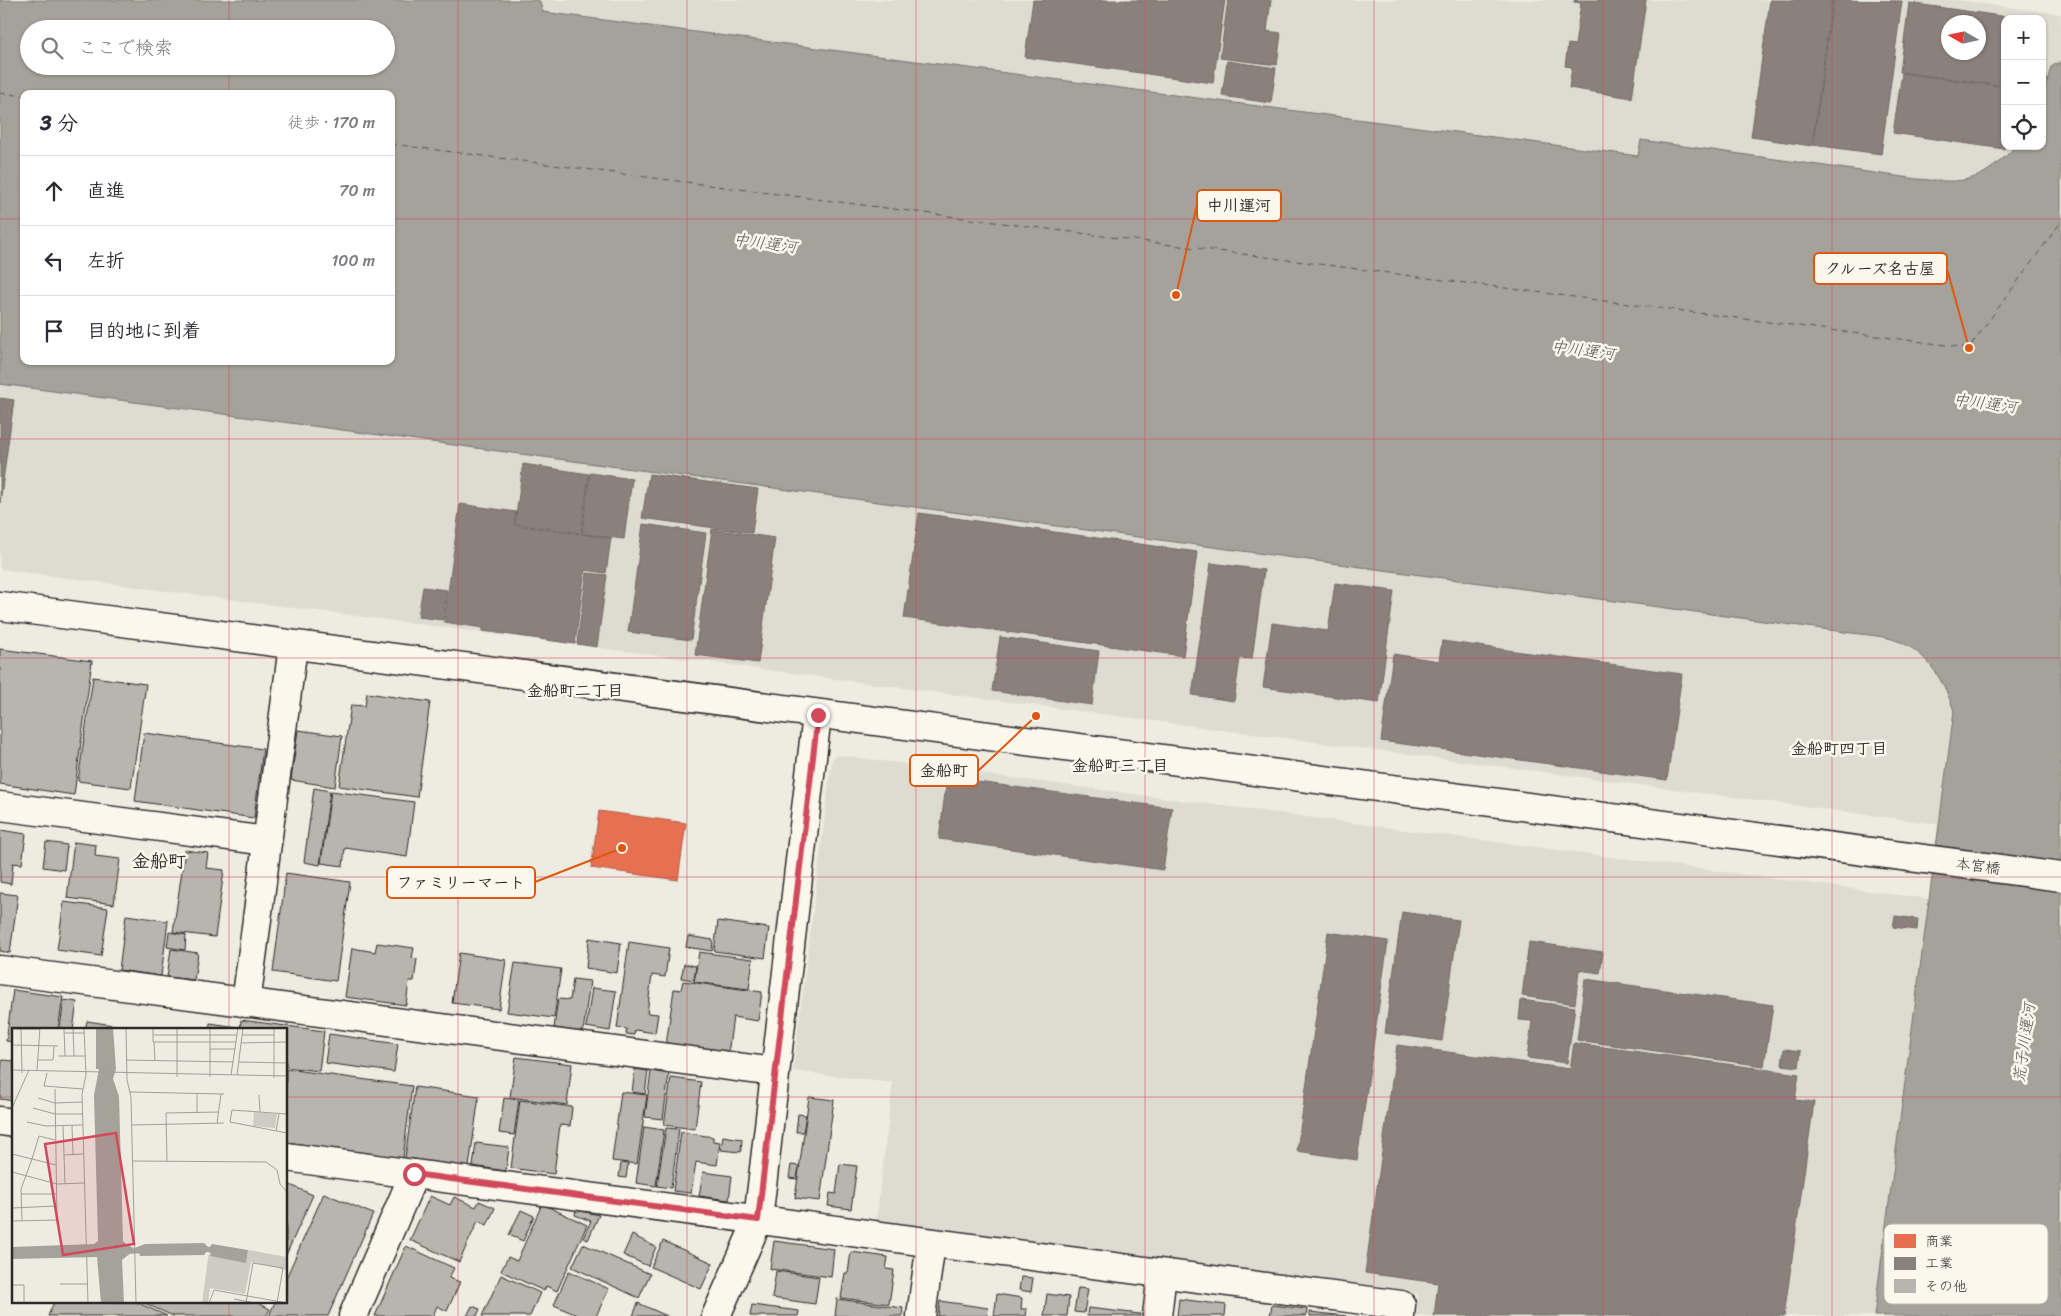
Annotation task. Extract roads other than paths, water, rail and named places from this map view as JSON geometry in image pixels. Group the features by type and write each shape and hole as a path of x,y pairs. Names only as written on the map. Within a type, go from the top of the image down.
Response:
{"street":[{"name":"本宮橋","path":"0,606 2061,877"},
{"path":"246,1003 293,646"},
{"path":"716,1316 758,1220 818,715"},
{"path":"0,806 268,840"},
{"path":"0,970 775,1072"},
{"path":"288,1158 1401,1305 1400,1316"},
{"path":"353,1316 414,1174"},
{"path":"920,1316 931,1243"},
{"path":"1157,1316 1162,1274"}],"water":[{"name":"荒子川運河","path":"0,0 539,0 543,12 1638,156 1641,140 1942,181 1962,180 1982,174 2012,150 2046,150 2046,86 2051,67 2061,61 2061,1316 1874,1316 1884,1240 1884,1304 2048,1304 2048,1224 1886,1224 1954,711 1934,669 1909,646 1887,638 0,384"}],"place":[{"name":"中川運河","path":"1176,295"},
{"name":"クルーズ名古屋","path":"1969,348"},
{"name":"金船町","path":"1036,716"},
{"name":"ファミリーマート","path":"622,848"}],"district":[{"name":"金船町二丁目","path":"575,690"},
{"name":"金船町四丁目","path":"1839,748"},
{"name":"金船町三丁目","path":"1120,765"},
{"name":"金船町","path":"159,861"}]}
